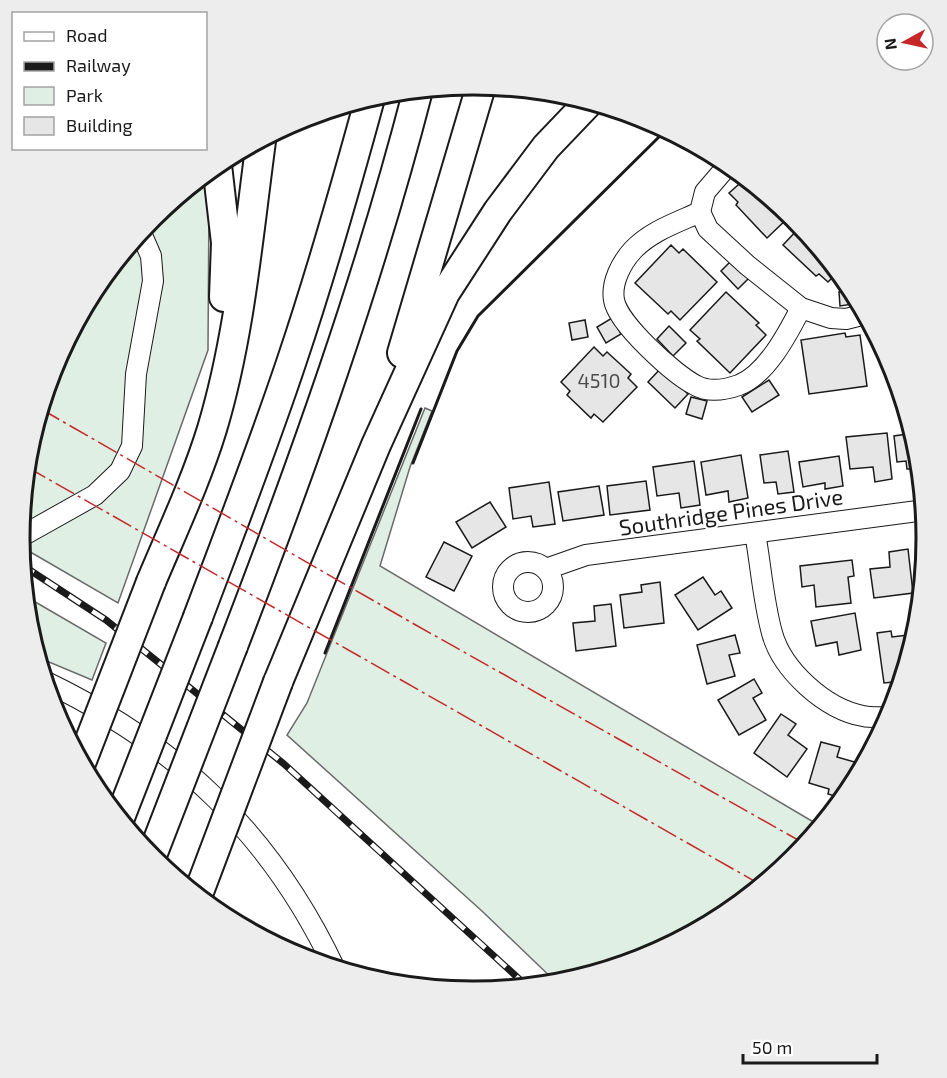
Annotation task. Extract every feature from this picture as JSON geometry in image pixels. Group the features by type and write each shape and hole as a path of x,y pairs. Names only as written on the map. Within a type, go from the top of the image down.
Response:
{"highway":[{"path":"376,444 478,95"},
{"path":"154,847 294,486 357,302 415,99"},
{"path":"123,810 260,451 325,256 367,109"},
{"path":"200,888 278,682 376,444 445,293 498,211 546,147 582,109"},
{"path":"85,753 212,427 242,292 260,151"},
{"path":"212,427 225,292 226,243 218,176"}],"street":[{"path":"722,172 705,192 700,212 708,229 747,266 801,308 831,318 846,319 857,316"},
{"path":"700,212 648,236 631,252 619,270 615,283 614,302 639,340 695,386 720,391 742,384 762,370 801,308"},
{"path":"30,531 95,495 120,471 132,446 136,374 153,281 151,256 145,242"},
{"name":"Southridge Pines Drive","path":"546,569 586,555 916,511"},
{"path":"755,533 772,633 788,664 808,687 833,703 863,716 879,717"},
{"path":"56,686 124,725 177,762 200,782 251,835 271,860 313,925 326,957"}],"green space":[{"path":"207,185 209,194 208,350 118,603 30,552 31,510 39,452 45,424 64,369 89,317 140,247 160,225"},
{"path":"425,408 432,411 410,467 380,566 814,822 787,853 766,872 720,908 695,923 670,937 616,959 549,976 483,912 287,735 307,703"},
{"path":"35,602 106,643 92,680 47,661"}],"building":[{"path":"739,184 784,222 767,238 736,205 738,202 729,193"},
{"path":"794,233 832,278 828,282 819,274 816,276 783,245"},
{"path":"671,245 679,253 683,249 717,282 680,320 671,311 668,314 635,283"},
{"path":"732,260 749,278 738,289 721,271"},
{"path":"726,292 759,323 756,325 766,335 730,373 697,341 700,339 690,330"},
{"path":"839,292 841,292 850,305 840,306"},
{"path":"612,318 621,334 606,343 597,327"},
{"path":"585,320 588,337 572,340 569,323"},
{"path":"669,326 686,343 673,356 657,339"},
{"path":"845,333 846,337 860,335 867,386 809,394 801,340"},
{"path":"594,347 603,356 607,352 631,374 628,378 637,387 603,422 594,414 591,418 567,395 570,391 561,382"},
{"path":"661,368 688,394 675,408 648,382"},
{"path":"769,380 779,395 752,412 742,397"},
{"path":"691,397 707,401 702,419 686,414"},
{"path":"887,433 892,479 875,482 873,467 850,469 846,437"},
{"path":"904,434 911,469 907,469 906,461 897,462 894,436"},
{"path":"788,451 794,492 778,494 776,482 764,483 760,455"},
{"path":"741,455 748,498 729,502 728,491 706,495 701,462"},
{"path":"839,456 843,486 825,489 825,483 803,487 799,462"},
{"path":"694,461 700,505 681,508 679,493 657,496 653,467"},
{"path":"646,481 650,510 610,515 607,486"},
{"path":"549,482 555,524 533,527 531,516 513,519 509,488"},
{"path":"599,486 604,515 563,521 558,492"},
{"path":"490,502 506,527 472,548 456,522"},
{"path":"444,542 472,556 454,591 426,577"},
{"path":"908,549 913,593 874,598 870,569 890,567 889,552"},
{"path":"852,560 854,576 848,577 851,603 816,607 814,585 802,587 800,566"},
{"path":"703,577 715,595 721,591 732,608 698,630 675,595"},
{"path":"660,582 664,623 624,628 620,595 642,592 641,585"},
{"path":"611,604 616,646 576,651 573,623 595,621 594,606"},
{"path":"855,613 861,650 839,655 837,642 816,646 811,621"},
{"path":"891,631 892,637 906,635 893,682 884,683 877,633"},
{"path":"735,635 740,653 729,655 735,676 707,684 697,645"},
{"path":"754,679 762,693 753,698 766,720 739,735 718,700"},
{"path":"781,714 796,724 788,735 807,749 787,777 754,753"},
{"path":"821,742 840,747 837,757 857,763 834,796 828,794 829,789 809,783"}],"railway":[{"path":"31,571 106,620 284,764 520,980"}],"wall":[{"path":"413,463 457,351 478,316 660,136"},
{"path":"325,653 421,409"}],"power":[{"path":"48,413 414,624 799,840"},
{"path":"36,472 755,881"}]}
